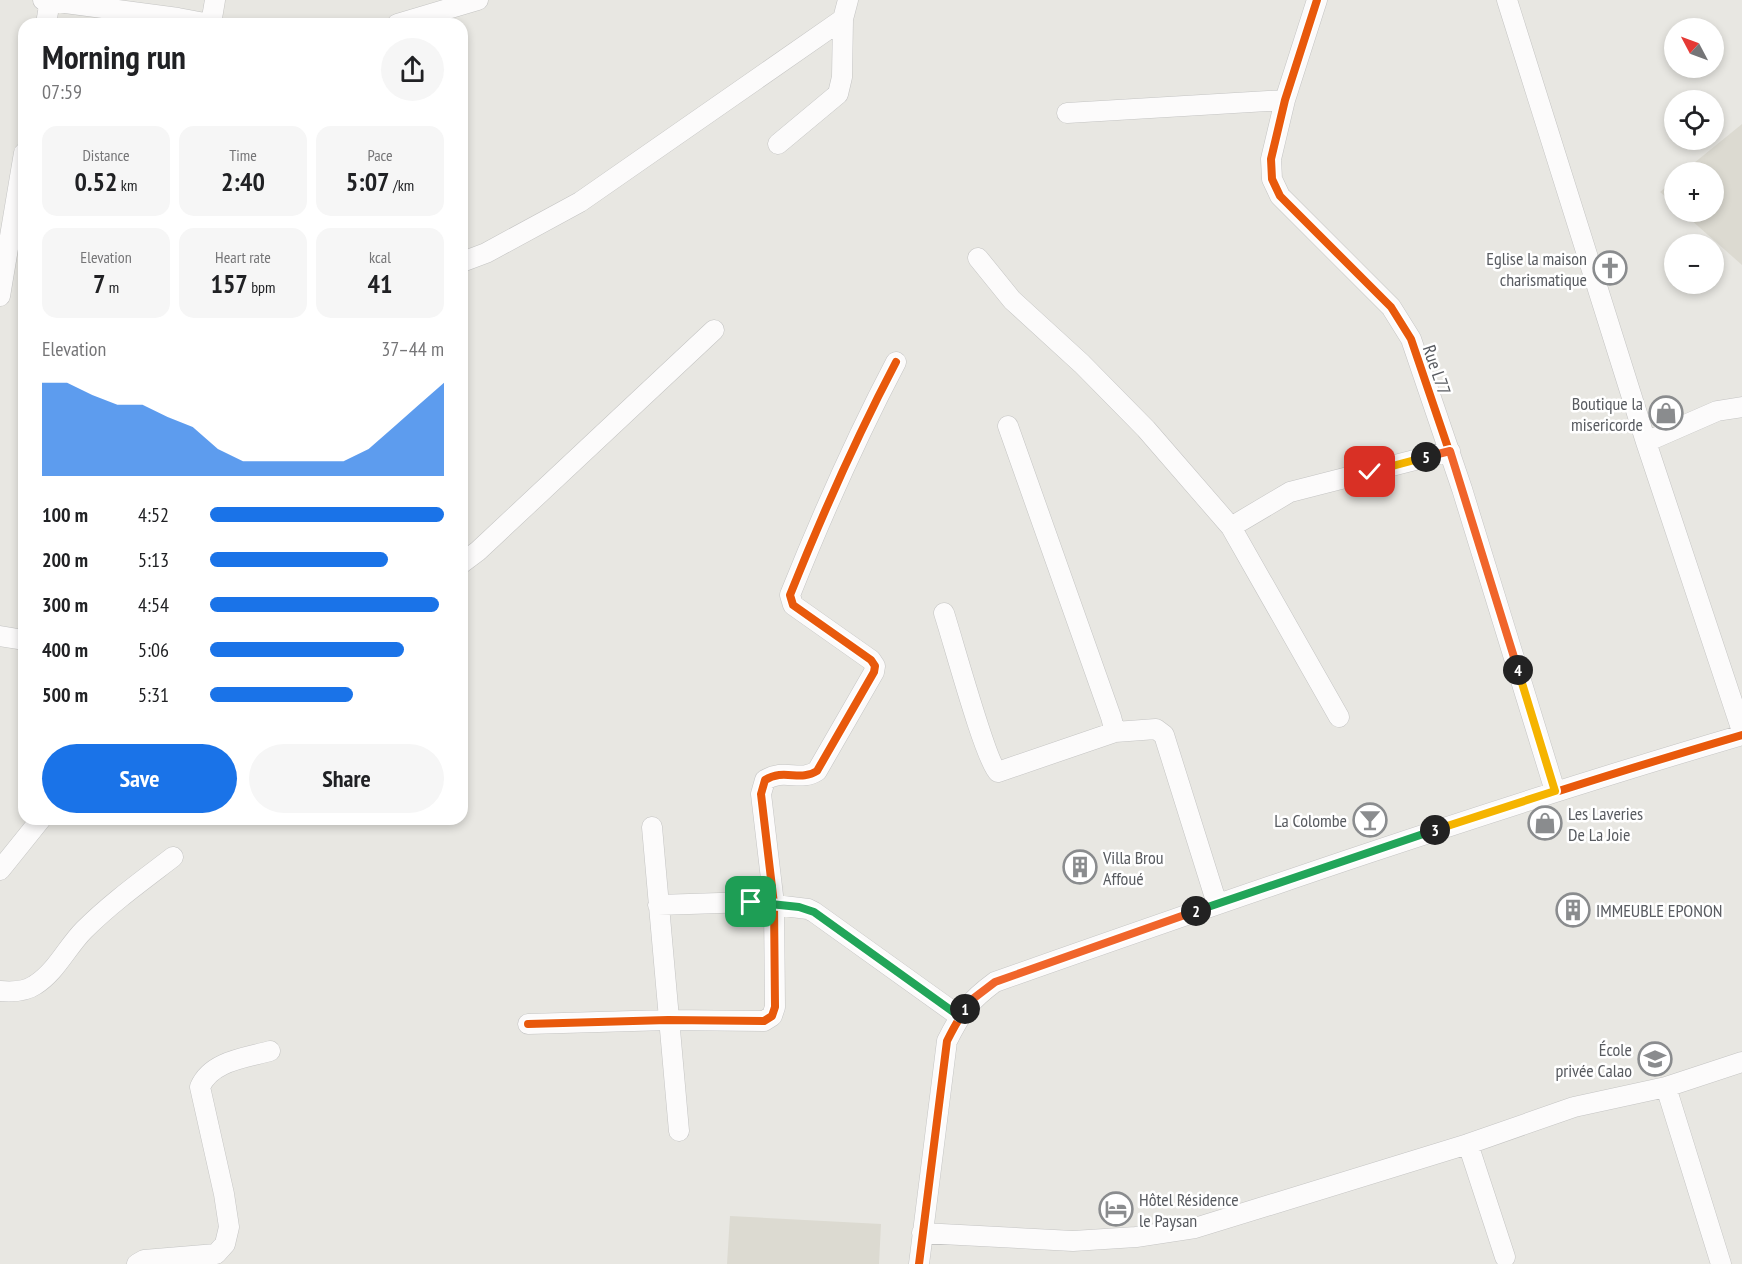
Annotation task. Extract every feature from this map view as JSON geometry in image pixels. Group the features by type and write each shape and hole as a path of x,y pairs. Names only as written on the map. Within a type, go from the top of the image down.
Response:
{"street":[{"path":"46,18 47,0 178,18"},
{"path":"212,18 215,0"},
{"path":"417,18 478,0"},
{"name":"Rue L77","path":"1317,0 1286,100 1271,159 1272,179 1280,196 1391,307 1411,339 1450,451 1555,791"},
{"path":"919,1264 947,1041 959,1016 974,998 995,982 1217,904 1555,791 1742,733 1646,442 1507,0"},
{"path":"778,144 838,94 842,77 845,10"},
{"path":"468,260 486,253 580,202 845,10"},
{"path":"1067,113 1286,100"},
{"path":"0,296 18,189"},
{"path":"978,258 1012,300 1082,364 1146,429 1231,527 1339,717"},
{"path":"468,558 714,330"},
{"path":"528,1024 668,1020 764,1021 772,1016 775,1007 774,904 761,794 765,780 775,774 811,775 817,771 874,672 871,660 793,605 790,595 861,429 896,362"},
{"path":"1646,442 1717,411 1742,407"},
{"path":"1008,426 1112,717 1115,732"},
{"path":"1231,527 1290,492 1450,451"},
{"path":"944,613 993,768 998,772 1115,732 1156,729 1164,735 1217,904"},
{"path":"0,636 18,639"},
{"path":"0,870 36,825"},
{"path":"652,827 679,1131"},
{"path":"0,991 17,992 35,986 50,972 83,931 173,856"},
{"path":"658,905 751,902 799,907 814,912 959,1016"},
{"path":"137,1264 144,1260 216,1254 225,1244 229,1227 224,1194 200,1087 204,1078 227,1062 270,1052"},
{"path":"922,1233 1073,1241 1136,1237 1195,1228 1468,1143 1574,1107 1666,1087 1742,1062"},
{"path":"1666,1087 1721,1264"},
{"path":"1468,1143 1505,1257"}],"shaded area":[{"path":"1742,124 1742,265 1724,249 1724,234 1707,234 1693,222 1724,222 1724,162 1695,162 1710,150 1724,150 1724,139"},
{"path":"730,1216 881,1224 879,1264 727,1264"}],"cycle path":[{"path":"1317,0 1285,100 1271,159 1272,179 1280,196 1391,307 1411,339 1462,489 1555,791"},
{"path":"528,1024 668,1020 764,1021 772,1016 775,1007 774,904 761,794 765,780 779,775 804,775 817,771 874,672 875,666 871,660 793,605 790,595 840,477 896,362"},
{"path":"919,1264 947,1041 966,1008 995,982 1273,885 1460,823 1742,735"}],"place":[{"name":"Eglise la maison charismatique","path":"1610,268"},
{"name":"Boutique la misericorde","path":"1666,413"},
{"name":"La Colombe","path":"1370,820"},
{"name":"Les Laveries De La Joie","path":"1545,823"},
{"name":"Villa Brou Affoué","path":"1080,867"},
{"name":"IMMEUBLE EPONON","path":"1573,910"},
{"name":"École privée Calao","path":"1655,1059"},
{"name":"Hôtel Résidence le Paysan","path":"1116,1209"}],"route":[{"path":"751,902 799,907 814,912 959,1016 974,998 995,982 1282,881 1555,791 1450,451 1370,472"}]}
